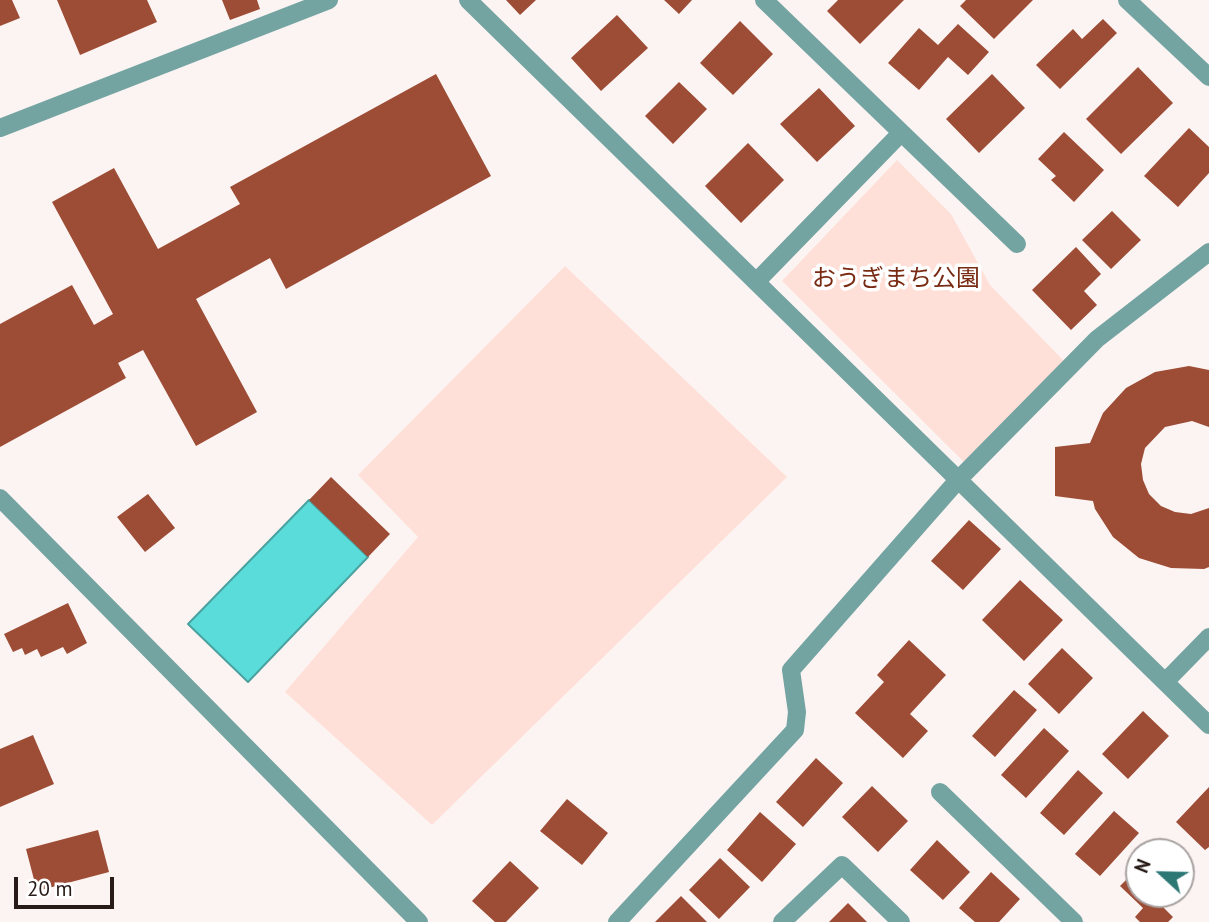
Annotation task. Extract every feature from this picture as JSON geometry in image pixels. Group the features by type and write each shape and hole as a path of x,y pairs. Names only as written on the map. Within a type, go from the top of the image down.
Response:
{"street":[{"path":"0,128 329,0"},
{"path":"468,0 1209,724"},
{"path":"764,0 1017,244"},
{"path":"1128,0 1209,77"},
{"path":"756,282 901,133"},
{"path":"617,922 795,730 797,712 791,670 958,480 1097,339 1209,252"},
{"path":"0,498 419,922"},
{"path":"1165,682 1209,637"},
{"path":"940,792 1074,922"},
{"path":"782,922 842,865 901,922"}],"green space":[{"name":"おうぎまち公園","path":"897,160 951,214 990,285 1064,361 965,463 782,281"},
{"path":"565,266 787,477 432,825 285,692 418,537 358,475"}],"water":[{"path":"309,500 368,557 248,682 188,624"}],"building":[{"path":"0,0 12,0 20,18 0,26"},
{"path":"57,0 147,0 157,22 80,55"},
{"path":"222,0 257,0 260,9 230,20"},
{"path":"506,0 536,0 520,15"},
{"path":"664,0 692,0 679,14"},
{"path":"838,0 904,0 860,44 827,11"},
{"path":"966,0 1033,0 994,39 960,6"},
{"path":"617,15 648,48 601,91 571,58"},
{"path":"1103,19 1117,33 1060,89 1036,65 1073,29 1082,39"},
{"path":"740,21 773,54 733,95 700,63"},
{"path":"958,24 989,52 968,75 948,57 919,90 888,63 919,28 938,45"},
{"path":"1138,67 1173,103 1121,154 1086,119"},
{"path":"436,74 491,176 286,289 270,258 196,299 257,412 196,446 143,350 118,363 126,378 0,447 0,324 72,285 94,325 113,314 52,202 114,168 158,249 240,204 230,187"},
{"path":"992,74 1025,108 979,153 946,119"},
{"path":"679,82 707,109 673,144 645,116"},
{"path":"819,88 855,126 817,162 780,124"},
{"path":"1189,128 1209,147 1209,173 1178,207 1144,176"},
{"path":"1064,132 1104,170 1074,202 1051,180 1056,176 1038,159"},
{"path":"748,143 784,180 741,223 705,186"},
{"path":"1112,211 1141,240 1111,269 1082,240"},
{"path":"1076,247 1101,274 1084,291 1097,305 1071,330 1032,290"},
{"path":"1189,366 1209,370 1209,427 1192,421 1165,427 1145,448 1141,464 1143,480 1149,494 1161,506 1175,512 1191,514 1209,508 1209,567 1204,569 1171,568 1139,558 1113,537 1095,509 1093,501 1055,496 1055,447 1090,443 1103,413 1126,388 1155,372"},
{"path":"331,477 390,534 368,557 309,500"},
{"path":"148,494 175,528 145,552 117,517"},
{"path":"969,520 1001,549 963,590 931,561"},
{"path":"1020,580 1063,620 1024,661 982,620"},
{"path":"68,603 87,643 67,654 63,647 41,657 37,649 25,655 22,648 13,652 4,634"},
{"path":"909,640 946,675 910,714 928,731 903,758 855,713 884,682 877,675"},
{"path":"1062,648 1093,678 1059,714 1028,684"},
{"path":"1014,690 1037,710 995,757 972,736"},
{"path":"1143,711 1169,736 1128,779 1102,754"},
{"path":"1044,728 1069,751 1026,798 1001,775"},
{"path":"33,735 54,784 0,807 0,749"},
{"path":"816,758 843,783 803,827 776,802"},
{"path":"1078,770 1103,793 1064,835 1040,813"},
{"path":"872,786 908,821 878,852 842,817"},
{"path":"1209,787 1209,847 1205,850 1176,822"},
{"path":"567,799 608,833 582,865 540,831"},
{"path":"1114,811 1139,833 1134,838 1125,838 1125,848 1100,876 1075,854"},
{"path":"760,812 796,844 762,882 727,850"},
{"path":"98,830 109,872 37,891 26,849"},
{"path":"937,840 970,872 943,900 910,870"},
{"path":"720,858 750,887 719,919 689,890"},
{"path":"510,861 539,888 506,922 495,922 472,901"},
{"path":"991,872 1020,899 999,922 975,922 959,908"},
{"path":"681,896 707,922 655,922"},
{"path":"848,903 867,922 829,922"},
{"path":"1143,908 1164,908 1173,917 1168,922 1140,922 1135,917"}]}
